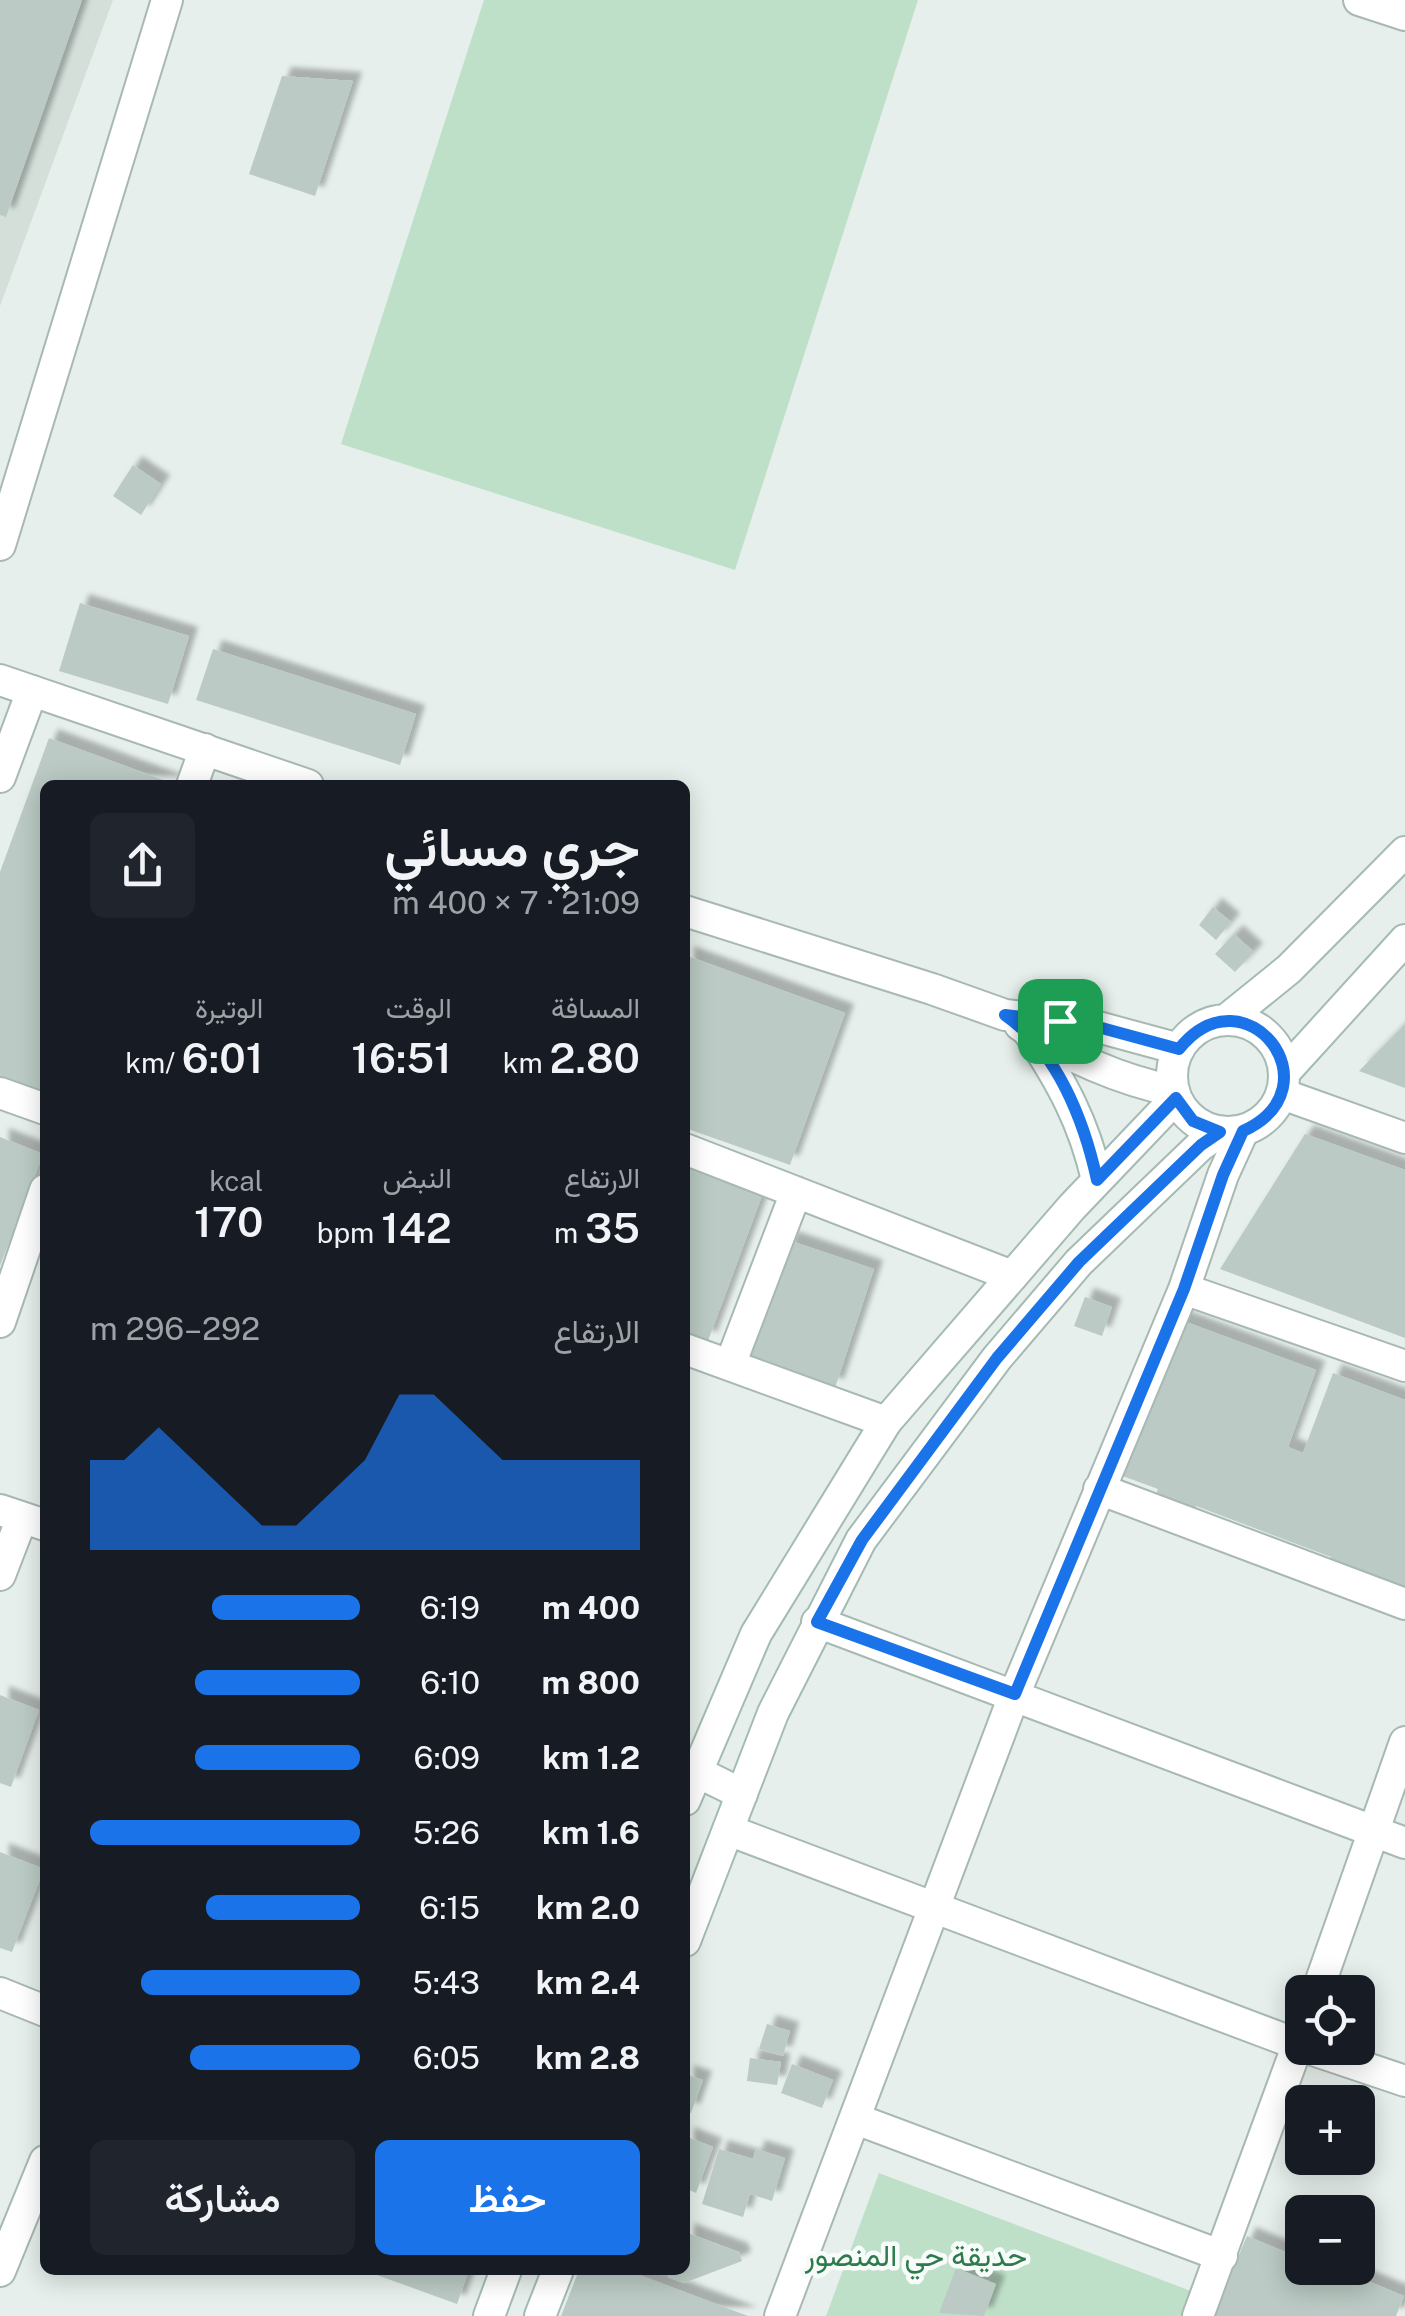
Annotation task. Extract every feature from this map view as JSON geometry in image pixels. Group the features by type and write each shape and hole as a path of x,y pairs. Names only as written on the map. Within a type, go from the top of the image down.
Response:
{"street":[{"path":"0,545 167,0"},
{"path":"1359,0 1405,14"},
{"path":"0,680 293,780"},
{"path":"0,777 32,690"},
{"path":"194,780 205,750"},
{"path":"1226,1020 1289,969 1405,852"},
{"path":"690,913 932,988 1016,1023 1091,1064 1175,1095"},
{"path":"690,1928 774,1713 862,1540 997,1358 1079,1262 1201,1145 1260,1123 1273,1110 1295,1057 1405,940"},
{"path":"1231,1131 1193,1121 1175,1095 1172,1070 1179,1049 1191,1034 1207,1024 1226,1020 1248,1024 1266,1034 1279,1052 1284,1083"},
{"path":"1016,1023 1087,1024 1179,1049"},
{"path":"1016,1023 1075,1110 1088,1138 1097,1180"},
{"path":"1284,1083 1405,1138"},
{"path":"0,1093 40,1108"},
{"path":"742,1794 691,1768 756,1634 886,1422 1175,1095"},
{"path":"780,2316 1015,1694 1184,1289 1223,1175 1231,1131"},
{"path":"690,1151 1012,1276"},
{"path":"730,1365 796,1192"},
{"path":"0,1322 40,1205"},
{"path":"1184,1289 1405,1366"},
{"path":"690,1351 886,1422"},
{"path":"1099,1489 1405,1604"},
{"path":"0,1575 22,1518"},
{"path":"817,1622 1405,1844"},
{"path":"1323,1975 1405,1742"},
{"path":"728,1830 1285,2037"},
{"path":"0,1993 40,2009"},
{"path":"1198,2316 1294,2065"},
{"path":"1362,2065 1405,2081"},
{"path":"856,2119 1222,2256"},
{"path":"0,2270 40,2173"},
{"path":"488,2316 504,2275"},
{"path":"540,2316 556,2275"}],"shaded area":[{"path":"0,0 113,0 0,306"}],"green space":[{"path":"484,0 918,0 735,570 341,444"},
{"name":"حديقة حي المنصور","path":"879,2173 1191,2291 1182,2316 826,2316"}],"building":[{"path":"0,0 82,0 6,217 0,215"},
{"path":"282,76 353,81 315,196 249,174"},
{"path":"133,465 161,484 141,515 113,496"},
{"path":"80,603 189,636 168,704 59,671"},
{"path":"213,649 416,714 400,765 196,700"},
{"path":"49,738 163,780 40,780 40,1091 0,1077 0,872"},
{"path":"1213,907 1231,922 1216,940 1199,925"},
{"path":"1234,934 1254,952 1235,972 1215,954"},
{"path":"690,957 845,1013 790,1165 690,1130"},
{"path":"1405,1024 1405,1088 1359,1071"},
{"path":"1305,1134 1405,1170 1405,1338 1220,1269"},
{"path":"0,1137 40,1153 40,1162 0,1266"},
{"path":"690,1166 763,1193 708,1341 690,1334"},
{"path":"788,1240 874,1269 835,1388 748,1359"},
{"path":"1085,1297 1112,1307 1102,1336 1074,1326"},
{"path":"1175,1318 1316,1370 1288,1447 1303,1453 1333,1373 1405,1400 1405,1591 1329,1562 1331,1557 1196,1506 1193,1515 1154,1500 1158,1489 1117,1474"},
{"path":"0,1695 39,1710 11,1787 0,1783"},
{"path":"0,1852 40,1867 40,1879 12,1952 0,1948"},
{"path":"767,2024 790,2031 783,2056 759,2049"},
{"path":"750,2058 781,2062 777,2085 747,2081"},
{"path":"792,2064 833,2080 822,2108 781,2093"},
{"path":"690,2076 703,2080 690,2113"},
{"path":"690,2138 713,2147 696,2193 690,2190"},
{"path":"719,2149 753,2159 756,2149 785,2158 772,2201 750,2194 743,2217 702,2204"},
{"path":"690,2234 739,2252 742,2261 684,2283 668,2277 690,2275"},
{"path":"1247,2236 1285,2252 1285,2285 1375,2284 1404,2296 1396,2316 1213,2316"},
{"path":"956,2268 996,2284 984,2316 939,2313"},
{"path":"377,2275 467,2275 457,2304"},
{"path":"577,2275 639,2275 748,2316 561,2316"}],"route":[{"path":"1005,1015 1060,1021 1122,1032 1179,1049 1191,1034 1207,1024 1226,1020 1248,1024 1266,1034 1279,1052 1285,1072 1282,1094 1273,1110 1260,1123 1243,1131 1223,1175 1184,1289 1015,1694 817,1622 862,1540 997,1358 1079,1262 1201,1145 1220,1132 1193,1121 1176,1098 1097,1180 1088,1138 1064,1088 1028,1031 1005,1015"}]}
